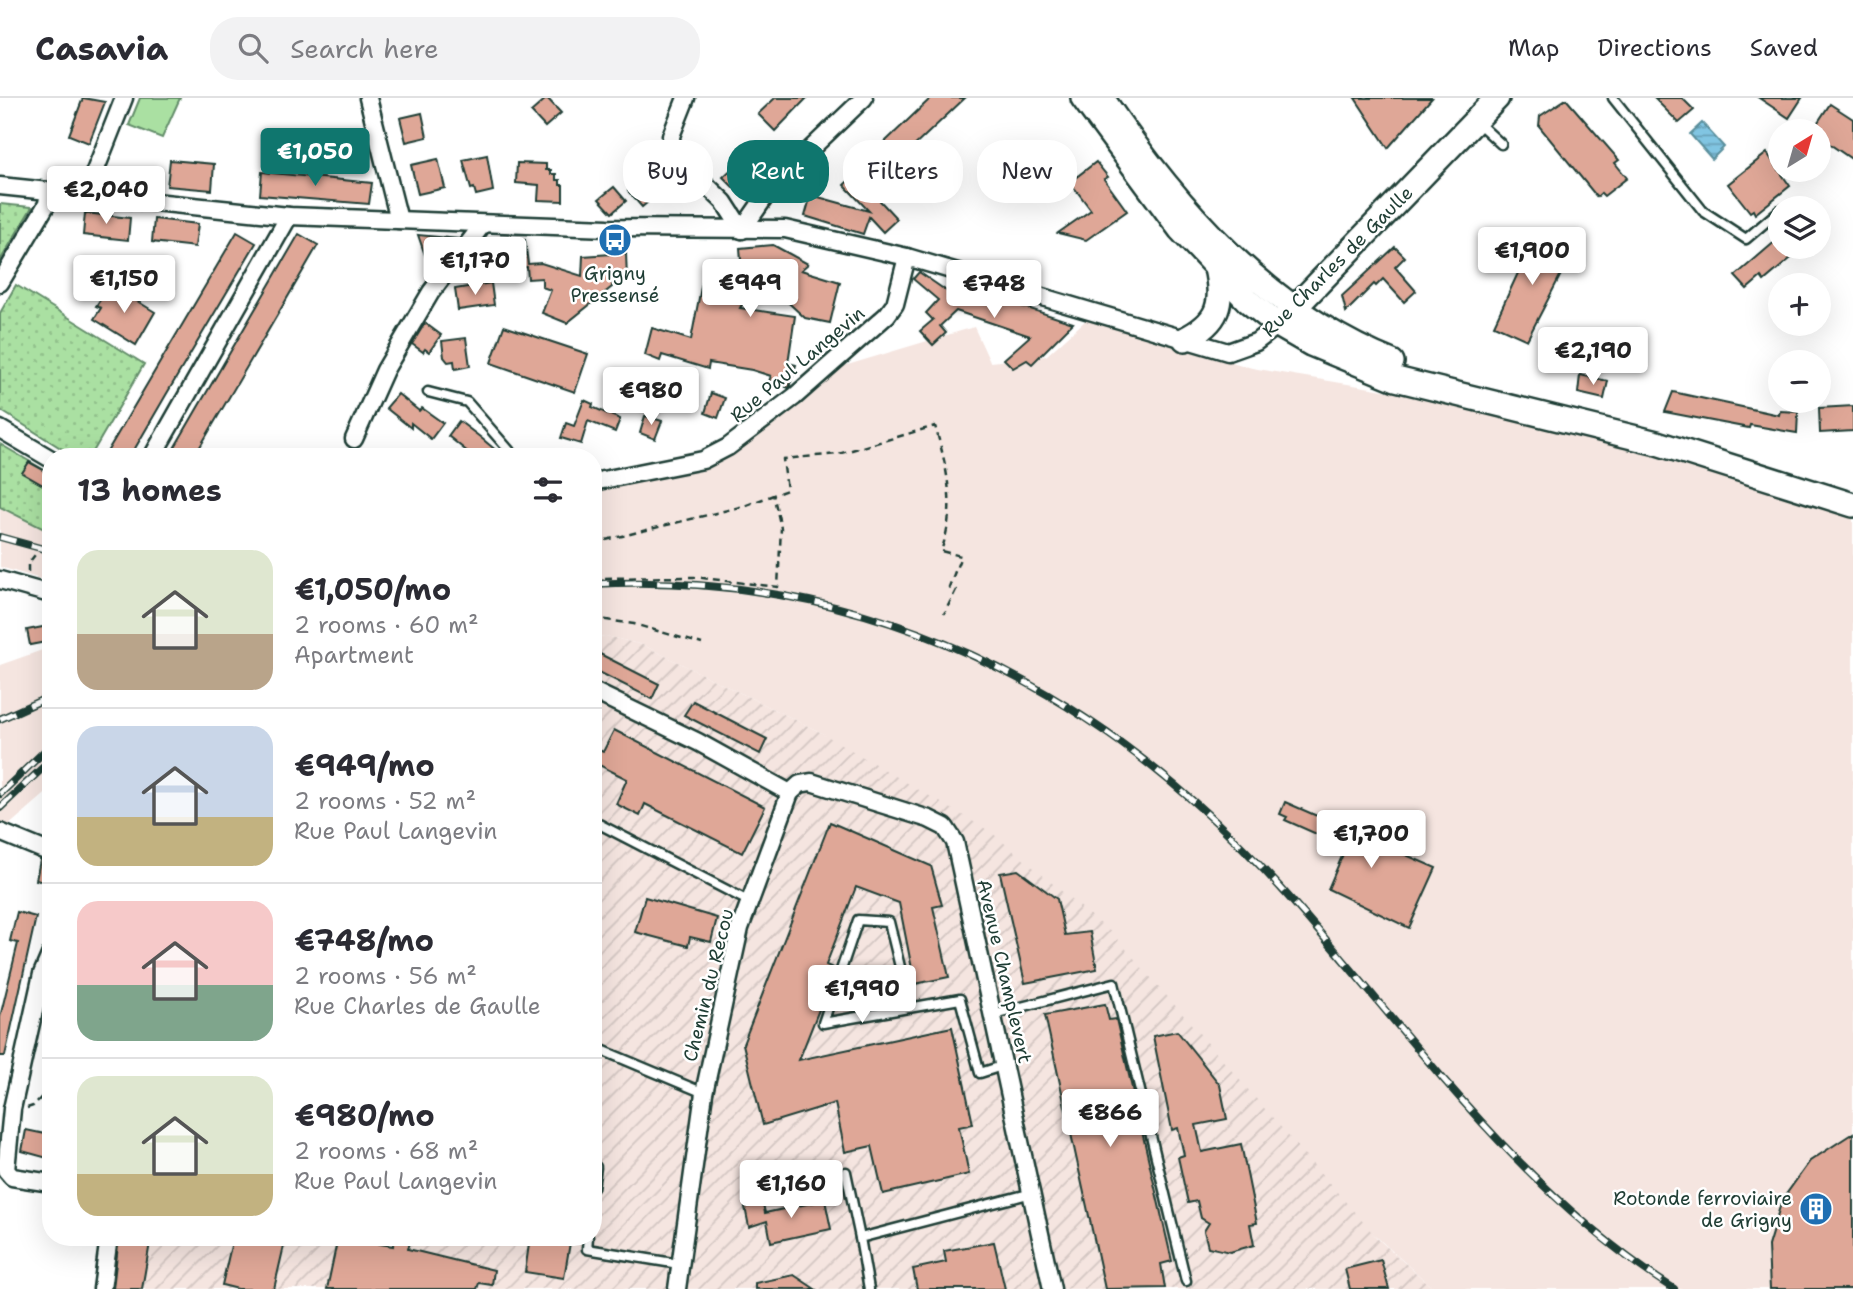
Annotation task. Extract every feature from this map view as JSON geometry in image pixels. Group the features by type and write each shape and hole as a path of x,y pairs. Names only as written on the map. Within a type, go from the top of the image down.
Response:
{"main road":[{"path":"1083,98 1148,190 1216,268 1248,301 1278,326 1311,344 1396,379 1657,443 1853,505"},
{"path":"1102,98 1188,214 1237,261 1295,308 1366,352 1480,396 1691,440 1853,490"},
{"name":"Rue Charles de Gaulle","path":"1278,326 1497,98"},
{"path":"1185,339 1203,330 1217,308 1222,294 1216,268"}],"street":[{"path":"86,194 124,98"},
{"path":"368,98 399,220"},
{"path":"685,98 671,136 672,152 724,201 742,230 774,184 864,98"},
{"name":"Rue Charles de Gaulle","path":"0,186 289,216 483,224 785,229 907,257 1228,352 1256,342 1278,326"},
{"path":"0,283 47,204 49,191"},
{"path":"157,448 289,216"},
{"path":"354,439 385,370 425,303 483,224"},
{"name":"Rue Paul Langevin","path":"602,480 703,460 737,441 793,397 887,315 895,304 907,257"},
{"path":"0,429 42,454"},
{"path":"1,581 42,592"},
{"path":"602,696 790,793"},
{"name":"Avenue Champlevert","path":"790,793 800,784 811,782 945,827 955,842 1052,1289"},
{"name":"Chemin du Recou","path":"677,1289 704,1093 740,928 790,793"},
{"path":"4,833 42,849"},
{"path":"42,974 3,1148 6,1170 12,1177 42,1182"},
{"path":"102,1289 108,1246"}],"lane":[{"path":"1612,98 1703,211 1746,239 1768,220"},
{"path":"1474,119 1501,144"},
{"path":"428,393 467,402 507,448"},
{"path":"602,826 750,902"},
{"path":"901,971 889,922 858,920 823,1023 960,999 980,1073 1005,1065"},
{"path":"994,1014 1114,984 1186,1281"},
{"path":"602,1050 704,1093"},
{"path":"846,1172 869,1289"},
{"path":"860,1238 1032,1193"},
{"path":"587,1246 587,1249 679,1264"}],"path":[{"path":"606,540 744,506 787,490 783,459 838,454 934,426 949,479 949,518 942,551 961,556 949,587 956,590 944,614"},
{"path":"602,578 694,577 778,587 781,528 773,494"},
{"path":"1,581 29,572 28,564 42,546"},
{"path":"602,619 634,624 702,644"},
{"path":"12,1110 33,1106 42,1096"}],"shaded area":[{"path":"1086,320 1252,368 1389,391 1589,431 1853,508 1853,1289 1434,1289 822,733 643,645 602,636 602,479 711,457 814,375 974,327 990,362 1046,356"},
{"path":"0,508 24,516 42,529 42,579 0,567"},
{"path":"602,636 643,645 822,733 991,832 1113,934 1377,1238 1434,1289 104,1289 112,1246 602,1246"},
{"path":"42,650 42,797 0,833 0,665"}],"green space":[{"path":"140,98 180,98 162,138 129,125"},
{"path":"0,204 32,207 0,261"},
{"path":"16,285 144,364 95,448 61,448 0,410 0,313"},
{"path":"0,444 42,469 42,528 0,507"}],"water":[{"path":"1702,123 1724,147 1712,159 1690,134"}],"building":[{"path":"83,98 105,102 89,143 69,135"},
{"path":"547,98 561,113 545,127 531,112"},
{"path":"775,98 807,98 775,131 758,114"},
{"path":"931,98 965,98 921,140 887,140"},
{"path":"1355,98 1432,98 1388,148"},
{"path":"1654,98 1682,98 1694,110 1679,123"},
{"path":"1759,98 1802,98 1789,118"},
{"path":"1566,99 1619,160 1615,163 1627,178 1604,196 1601,193 1597,197 1539,126 1540,116"},
{"path":"1830,104 1853,119 1853,160 1831,145 1831,119 1820,119"},
{"path":"422,113 427,137 406,142 400,118"},
{"path":"1767,153 1768,182 1787,182 1790,186 1778,196 1768,196 1768,204 1755,214 1753,210 1750,212 1728,184"},
{"path":"487,155 493,191 476,195 474,188 471,189 463,160"},
{"path":"438,159 445,188 418,194 411,165"},
{"path":"170,160 214,164 212,190 167,186"},
{"path":"1096,162 1108,177 1104,179 1127,211 1086,240 1058,233 1091,210 1077,191 1077,177"},
{"path":"517,163 546,164 546,170 556,174 556,180 560,180 560,185 563,185 563,201 538,200 539,185 516,183"},
{"path":"262,172 372,183 369,204 260,195"},
{"path":"614,187 623,198 624,203 612,213 599,199"},
{"path":"829,200 869,211 861,203 882,203 897,219 883,232 869,217 863,234 805,216 809,203 829,203"},
{"path":"85,213 130,218 128,240 83,235"},
{"path":"154,219 198,224 195,247 152,242"},
{"path":"237,232 256,243 135,448 109,448"},
{"path":"299,234 318,245 199,448 174,448"},
{"path":"1531,234 1572,253 1527,340 1494,325 1530,247 1526,245"},
{"path":"418,235 459,239 431,275 426,258"},
{"path":"525,240 528,264 541,263 582,276 583,256 626,253 627,279 613,279 612,287 567,323 542,313 551,290 542,287 542,278 528,279 527,267 513,268 514,242"},
{"path":"773,245 808,264 801,270 840,282 830,323 805,318 780,295 789,283 763,268 740,308 795,316 788,363 796,365 789,388 769,381 771,376 752,370 709,363 708,369 662,355 660,361 645,355 652,328 691,340 702,282 743,285 740,248"},
{"path":"1395,247 1405,257 1395,267 1416,291 1404,302 1383,279 1376,286 1374,284 1346,312 1342,296"},
{"path":"1768,248 1768,259 1790,259 1773,273 1768,273 1764,281 1761,277 1747,289 1735,276"},
{"path":"919,272 948,292 954,286 968,299 978,292 1073,323 1032,364 1027,360 1013,368 1004,359 1030,336 956,311 940,326 946,333 933,345 920,331 933,320 926,313 938,300 913,279"},
{"path":"491,283 494,305 458,310 455,289"},
{"path":"114,287 155,312 136,345 94,319 101,308 96,306 104,294 108,297"},
{"path":"425,323 441,335 429,352 425,349 423,352 412,344"},
{"path":"504,326 588,354 575,392 491,363"},
{"path":"466,338 470,366 455,369 454,361 448,362 444,357 442,341"},
{"path":"1580,375 1608,381 1604,399 1578,393"},
{"path":"1673,392 1779,415 1798,413 1797,433 1750,425 1749,428 1665,412"},
{"path":"711,393 725,398 718,418 705,413"},
{"path":"398,394 419,411 422,408 443,423 431,439 411,423 411,428 386,408"},
{"path":"584,400 593,404 592,407 620,419 615,432 588,421 581,444 561,438 566,423 574,426"},
{"path":"1853,406 1853,431 1820,433 1819,413 1831,413 1831,407"},
{"path":"645,416 662,421 655,439 640,433"},
{"path":"459,421 493,448 463,448 448,436"},
{"path":"29,462 42,469 42,484 22,473"},
{"path":"42,627 42,643 30,645 27,630"},
{"path":"602,655 659,684 652,699 602,674"},
{"path":"693,701 767,739 760,754 684,715"},
{"path":"614,730 765,807 742,853 645,804 640,816 616,804 627,779 602,766 603,752"},
{"path":"1285,802 1436,868 1409,928 1328,889 1346,847 1285,820 1287,817 1280,814"},
{"path":"830,822 931,866 942,905 933,907 949,977 915,984 899,903 856,887 826,965 835,969 799,1060 952,1027 973,1124 959,1127 969,1174 883,1194 872,1146 845,1152 835,1103 763,1125 743,1044"},
{"path":"40,860 42,881 36,880"},
{"path":"1018,870 1057,899 1065,935 1090,932 1097,969 1025,983 1000,873"},
{"path":"645,897 717,918 711,942 690,937 688,946 635,932"},
{"path":"17,912 36,917 5,1056 0,1056 0,1017 18,943 10,941"},
{"path":"853,969 870,976 858,1006 839,998 847,973 851,975"},
{"path":"1105,1004 1109,1020 1116,1019 1172,1261 1161,1264 1165,1288 1105,1289 1045,1015"},
{"path":"1177,1031 1220,1085 1227,1119 1196,1125 1202,1152 1241,1144 1257,1223 1250,1224 1254,1245 1230,1252 1208,1247 1204,1231 1209,1223 1201,1218 1197,1201 1188,1203 1178,1157 1184,1155 1178,1128 1172,1130 1153,1036"},
{"path":"26,1130 42,1133 42,1157 22,1151"},
{"name":"Rotonde ferroviaire de Grigny","path":"1853,1133 1853,1289 1770,1289 1768,1246 1782,1200 1810,1161"},
{"path":"825,1200 831,1229 771,1242 767,1221 749,1227 745,1207 763,1204 765,1213"},
{"path":"994,1242 1005,1289 917,1289 913,1269 946,1262 944,1251"},
{"path":"118,1246 149,1246 142,1289 113,1289"},
{"path":"231,1246 284,1246 274,1289 238,1289 222,1285"},
{"path":"336,1246 409,1246 408,1249 494,1270 492,1285 479,1283 477,1289 327,1289"},
{"path":"529,1246 569,1246 564,1278 525,1272"},
{"path":"1381,1260 1389,1289 1350,1289 1345,1269"},
{"path":"794,1275 815,1289 755,1289 755,1283"}],"railway":[{"path":"0,537 42,549"},
{"path":"602,584 694,585 791,597 883,621 971,655 1054,699 1134,752 1209,815 1279,886 1463,1101 1511,1153 1561,1202 1615,1248 1674,1289"},
{"path":"0,719 42,700"},
{"path":"0,794 42,754"},
{"path":"0,808 42,768"}],"place":[{"name":"Grigny Pressensé","path":"615,240"},
{"name":"Rotonde ferroviaire de Grigny","path":"1816,1209"}]}
